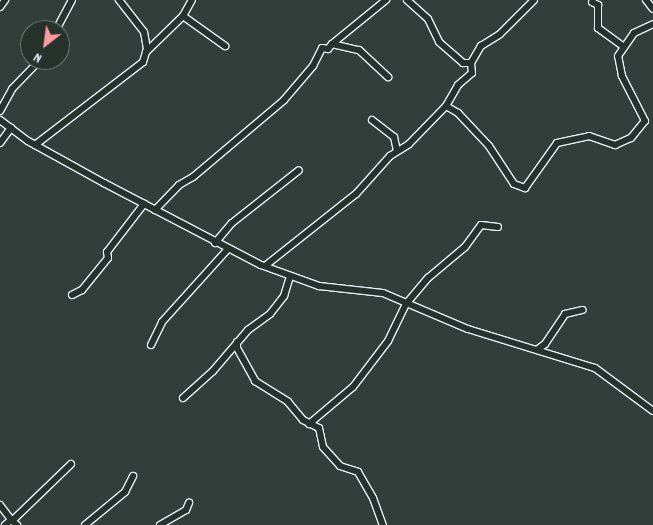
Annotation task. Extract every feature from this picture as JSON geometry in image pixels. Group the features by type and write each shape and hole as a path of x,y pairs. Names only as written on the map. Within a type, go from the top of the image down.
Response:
{"street":[{"path":"0,7 5,0"},
{"path":"61,20 72,0"},
{"path":"119,0 144,32 146,52"},
{"path":"35,145 136,69 146,52 183,16 192,0"},
{"path":"155,210 179,184 193,177 284,100 313,66 322,48 328,49 386,0"},
{"path":"408,0 428,19 439,42 463,63 472,62"},
{"path":"265,266 356,194 397,151 446,106 458,85 472,73 472,62 481,46 500,34 534,0"},
{"path":"646,0 653,9"},
{"path":"592,1 598,5 598,28 624,47"},
{"path":"183,16 225,46"},
{"path":"446,106 458,113 489,146 514,184 525,188 557,143 589,136 614,145 631,138 645,121 622,76 618,56 634,33 653,24"},
{"path":"332,44 359,50 388,77"},
{"path":"0,111 12,89 30,70"},
{"path":"0,120 35,145 227,250 319,286 384,293 468,329 595,368 653,411"},
{"path":"372,120 394,136 397,151"},
{"path":"0,143 11,128"},
{"path":"214,243 232,223 299,170"},
{"path":"72,295 92,280 144,204"},
{"path":"310,424 353,387 388,341 406,304 428,278 465,247 481,225 498,227"},
{"path":"151,345 162,322 227,250"},
{"path":"183,398 228,354 237,342 270,314 284,296 290,276"},
{"path":"537,350 545,344 565,314 584,310"},
{"path":"237,342 240,354 262,387 288,402 310,424 319,428 323,447 340,466 358,472 373,498 383,525"},
{"path":"228,354 240,354"},
{"path":"5,525 15,523 71,464"},
{"path":"85,525 125,492 133,476"},
{"path":"160,525 186,510 189,503"},
{"path":"0,505 15,523"}]}
